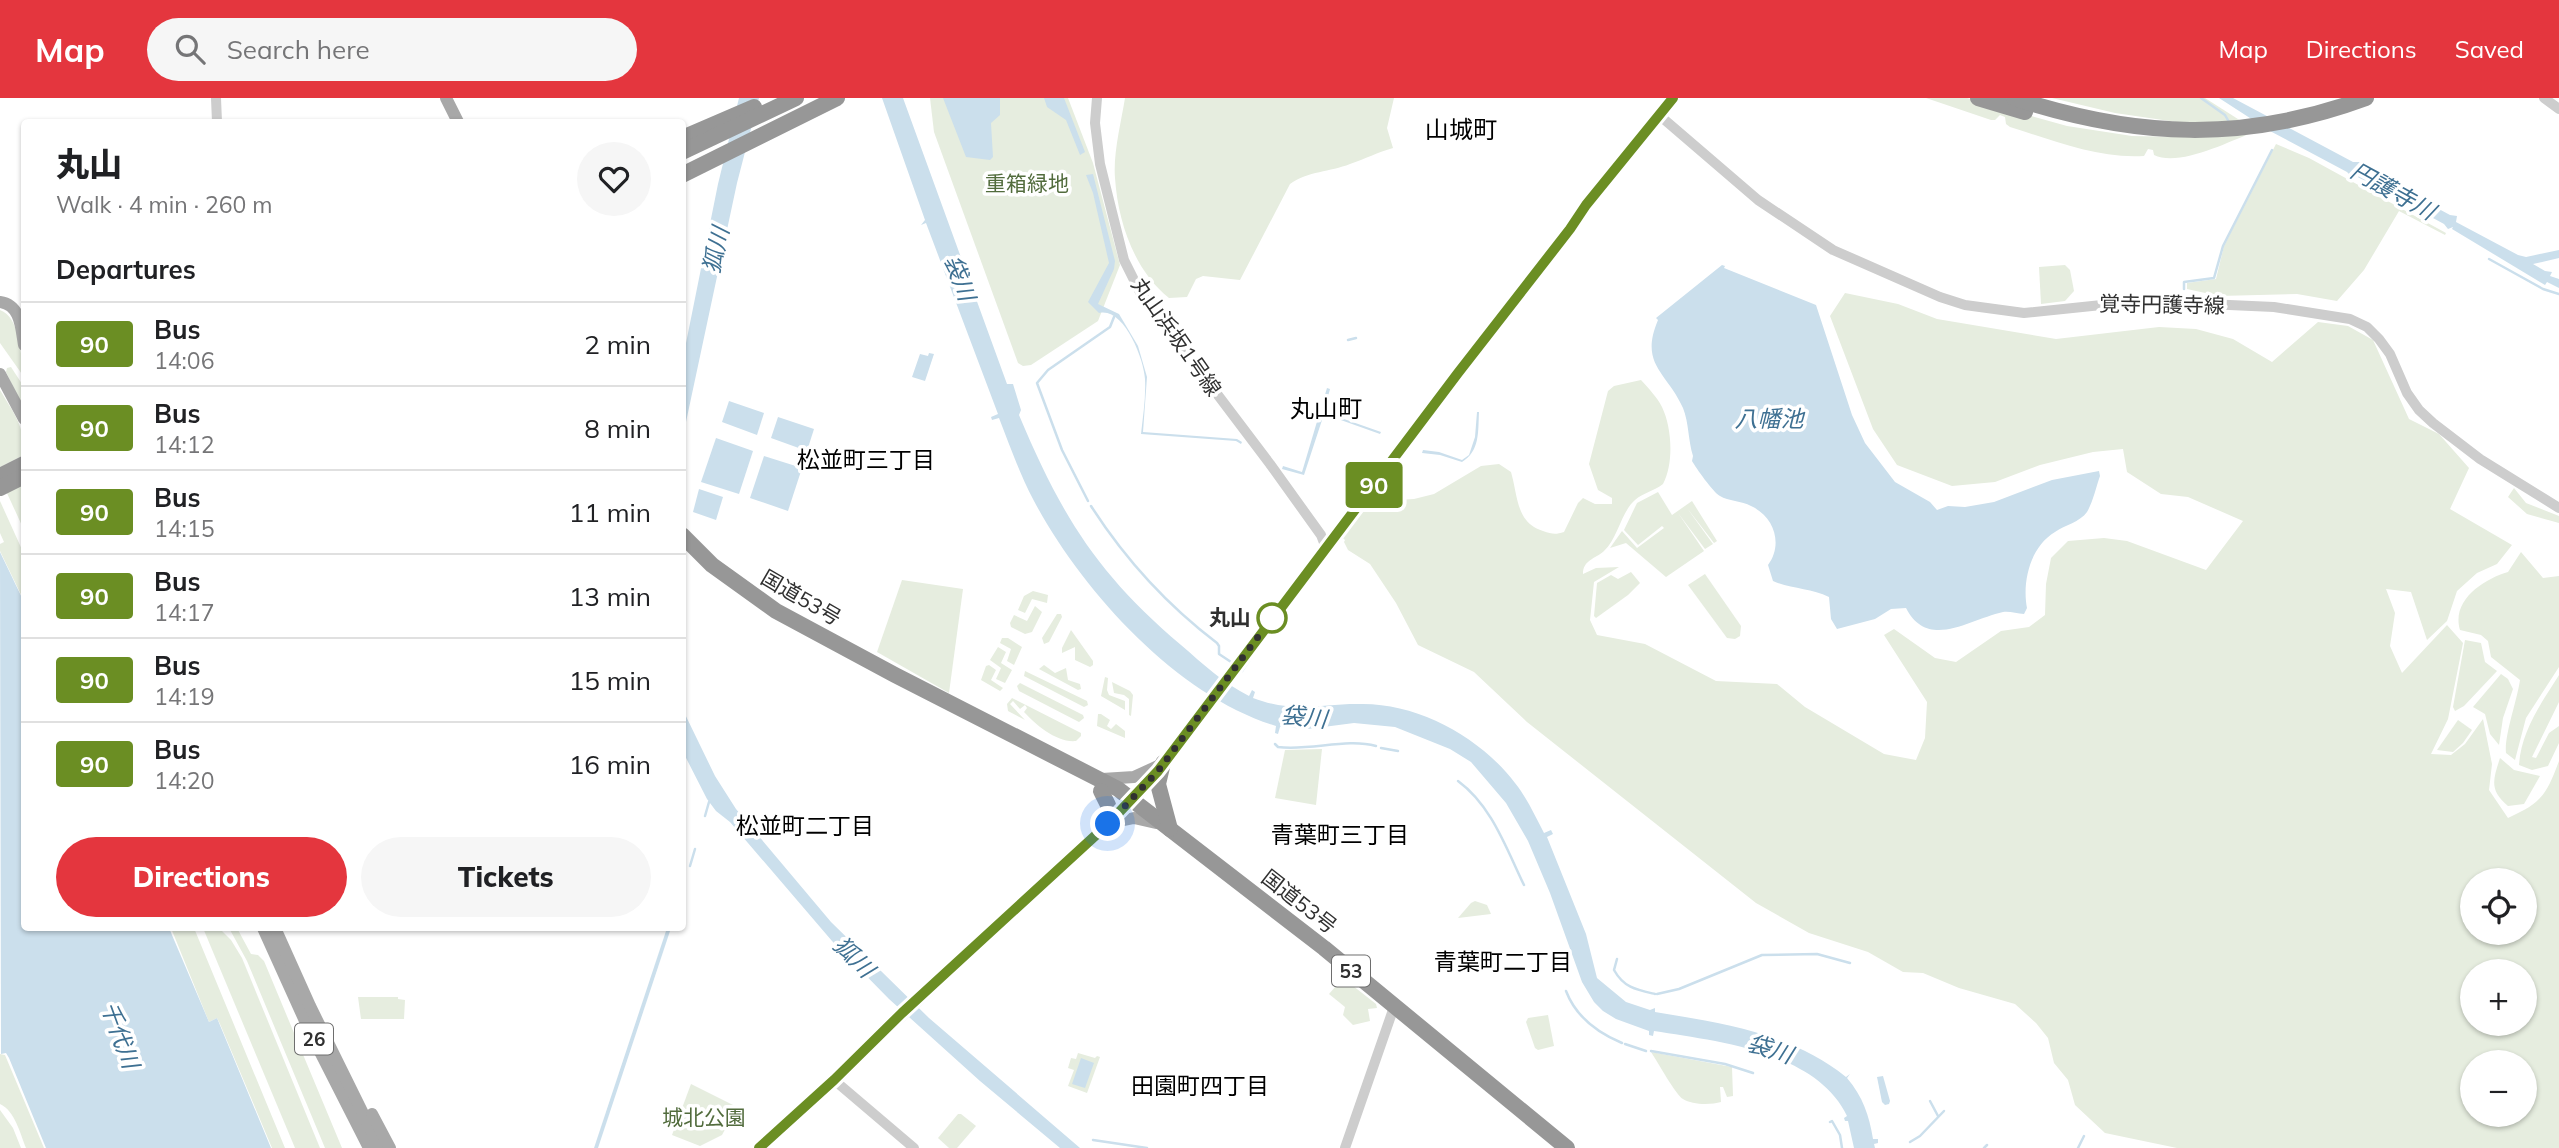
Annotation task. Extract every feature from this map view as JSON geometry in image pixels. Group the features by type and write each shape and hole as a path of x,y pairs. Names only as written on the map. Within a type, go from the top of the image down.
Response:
{"highway":[{"path":"686,162 796,98"},
{"path":"686,151 728,136 760,118 822,98"},
{"path":"760,118 836,98"},
{"path":"1978,98 2046,118 2104,130 2146,133 2255,126 2315,114 2366,98"},
{"path":"2014,98 2100,122 2176,130"},
{"path":"2037,98 2107,121 2176,130"},
{"path":"686,138 728,136"},
{"path":"686,172 728,136"},
{"path":"0,476 21,466"},
{"path":"0,488 21,478"},
{"name":"国道53号","path":"686,539 712,565 764,608"},
{"name":"国道53号","path":"686,553 709,574 828,650 1131,799 1324,948 1567,1148"},
{"path":"1163,763 1158,784 1170,829"},
{"path":"1099,785 1108,805 1108,824"}],"main road":[{"path":"446,98 456,119"},
{"path":"759,1148 1108,824 1163,763 1586,205 1673,98"},
{"path":"0,302 11,306 17,313 21,331"},
{"path":"0,374 21,413"},
{"path":"1099,785 1134,777 1163,763"},
{"path":"1108,824 1138,818 1170,829"},
{"name":"26","path":"265,931 380,1148"},
{"name":"26","path":"276,931 369,1148"},
{"path":"316,1029 360,1148"},
{"path":"316,1029 390,1148"}],"street":[{"path":"216,98 217,119"},
{"name":"丸山浜坂1号線","path":"1097,98 1095,123 1100,164 1124,260 1140,292 1321,534 1326,548"},
{"path":"2544,98 2559,108"},
{"name":"覚寺円護寺線","path":"1659,115 1758,200 1833,250 1940,298 1965,305 2024,313 2055,312 2084,305 2140,300 2274,307 2350,319 2367,327 2379,339 2390,354 2407,393 2418,410 2480,459 2559,508"},
{"path":"1345,1148 1394,1007"},
{"path":"834,1080 914,1148"}],"green space":[{"name":"重箱緑地","path":"930,98 1068,98 1093,163 1120,265 1098,321 1031,365 1023,366 1018,363 934,132"},
{"path":"1125,98 1394,98 1387,128 1393,148 1290,184 1240,280 1203,276 1196,279 1187,297 1169,298 1146,274 1137,259 1120,211 1115,168"},
{"path":"1926,98 1967,98 2067,126 2132,136 2249,134 2215,148 2176,158 2154,155 2153,150 2148,149 2144,156 2110,155 2076,148 2010,127 2006,124 2005,117 2000,115 1991,120"},
{"path":"2052,98 2205,98 2241,121 2197,125 2115,113"},
{"path":"2276,144 2309,158 2446,233 2445,235 2399,211 2364,270 2337,301 2297,294 2219,296 2187,289 2187,283 2216,279 2224,246"},
{"path":"2065,265 2070,270 2074,291 2065,301 2041,304 2039,267"},
{"path":"1845,293 1898,304 1937,319 2056,339 2159,327 2196,329 2233,339 2272,362 2318,322 2348,326 2373,340 2409,419 2439,434 2469,468 2450,509 2512,545 2497,564 2477,573 2457,591 2447,621 2427,640 2411,592 2386,589 2395,613 2390,646 2402,673 2447,625 2463,643 2448,719 2431,754 2451,755 2465,744 2483,719 2492,764 2489,790 2508,818 2528,808 2541,797 2559,761 2559,1148 2177,1148 2105,1133 2075,1105 2068,1080 2054,1063 2048,1038 2015,1004 1959,988 1923,973 1903,972 1868,952 1809,933 1756,903 1527,722 1474,672 1418,645 1396,603 1370,564 1348,550 1342,537 1368,505 1434,494 1481,466 1499,464 1511,472 1520,507 1528,522 1549,533 1564,532 1583,498 1595,504 1612,504 1612,498 1598,490 1589,464 1608,391 1614,386 1641,380 1658,400 1665,415 1670,435 1669,466 1663,484 1630,505 1609,546 1585,566 1583,574 1596,568 1619,567 1594,582 1590,620 1597,635 1645,644 1716,681 1777,684 1805,707 1884,754 1916,760 1925,738 1927,702 1884,635 1894,629 1935,658 1956,662 2001,631 2029,627 2045,615 2046,584 2051,558 2068,541 2104,538 2127,541 2206,570 2243,521 2188,497 2161,494 2127,472 2123,449 2093,452 2040,465 1995,482 1952,486 1897,465 1873,429 1830,316"},
{"path":"0,310 12,320 15,328 21,352 21,373 0,343"},
{"path":"11,367 21,382 21,403 6,372 7,368"},
{"path":"0,390 21,428 21,456 0,467"},
{"path":"21,484 21,524 6,491"},
{"path":"2514,488 2526,503 2559,516 2559,523 2527,514 2508,497"},
{"path":"1658,492 1672,515 1692,501 1717,541 1714,543 1687,508 1713,544 1705,549 1678,513 1704,551 1666,577 1626,543 1610,548 1622,531 1637,548 1664,528 1662,526 1638,545 1624,530 1637,503"},
{"path":"0,501 21,547 21,595 0,551 0,544 4,542 0,533"},
{"path":"2521,552 2543,578 2559,576 2559,667 2526,718 2515,760 2506,753 2506,746 2520,680 2491,657 2488,641 2481,635 2460,630 2458,619 2460,609 2472,592 2489,580 2508,572"},
{"path":"1631,572 1640,583 1596,618 1597,583 1611,575 1618,579"},
{"path":"1705,574 1741,626 1740,636 1735,639 1727,638 1688,585"},
{"path":"902,580 963,589 949,693 877,652"},
{"path":"1033,591 1048,595 1047,603 1032,599 1025,613 1018,610 1024,596"},
{"path":"1035,606 1042,612 1032,632 1025,634 1011,627 1014,615 1027,621"},
{"path":"1057,614 1062,617 1049,642 1044,644 1042,638"},
{"path":"1071,630 1093,661 1090,667 1075,660 1075,647 1062,653"},
{"path":"1002,638 1008,638 1022,647 1014,665 1007,661 1011,649 1000,643"},
{"path":"2465,640 2481,643 2485,662 2497,671 2464,706 2455,711 2453,707"},
{"path":"998,647 1006,652 1001,663 1012,670 1005,683 996,679 1001,668 990,660"},
{"path":"1044,665 1055,673 1066,668 1068,680 1080,684 1081,689 1078,690 1039,669"},
{"path":"986,666 996,670 991,680 1003,688 1000,691 981,680"},
{"path":"1025,671 1087,701 1088,705 1084,707 1024,676"},
{"path":"2501,674 2508,679 2513,689 2503,718 2499,745 2490,734 2485,714 2473,707"},
{"path":"2559,675 2559,702 2532,757 2536,758 2549,733 2559,726 2559,743 2548,766 2532,770 2519,765 2524,740 2533,717"},
{"path":"1105,677 1108,678 1109,695 1125,701 1125,710 1101,696"},
{"path":"1112,682 1133,695 1131,716 1129,699 1114,693"},
{"path":"1020,683 1083,715 1084,718 1079,722 1019,691 1017,686"},
{"path":"1012,698 1081,733 1081,736 1076,741 1069,741 1054,736 1024,712 1027,708 1025,705 1020,709 1013,701 1010,704 1025,720 1008,711 1007,704"},
{"path":"1098,714 1110,720 1107,726 1111,729 1116,724 1125,731 1125,738 1097,726"},
{"path":"2458,720 2472,730 2463,743 2453,752 2437,750"},
{"path":"1322,749 1316,805 1275,798 1285,750"},
{"path":"2500,758 2514,770 2540,776 2524,804 2508,806 2495,790 2494,779"},
{"path":"1475,901 1487,905 1491,914 1458,918 1471,903"},
{"path":"172,931 195,931 285,1148 272,1148 217,1018 209,1022"},
{"path":"204,931 222,931 242,958 320,1148 295,1148"},
{"path":"231,931 239,931 251,954 258,955 264,961 342,1148 325,1148 247,961"},
{"path":"1343,978 1376,1004 1377,1008 1368,1009 1370,1021 1353,1025 1343,1015 1345,1007 1329,994"},
{"path":"358,997 398,997 405,1000 404,1019 361,1019"},
{"path":"1548,1015 1554,1046 1538,1050 1526,1022 1528,1018"},
{"path":"1651,1052 1732,1067 1733,1096 1727,1097 1723,1087 1720,1087 1721,1102 1702,1104 1683,1099"},
{"path":"1078,1053 1100,1057 1087,1093 1068,1086 1074,1070 1068,1068 1071,1058 1076,1059"},
{"path":"0,1054 5,1055 44,1148 26,1148 13,1117 0,1104"},
{"name":"城北公園","path":"691,1084 737,1107 722,1135 700,1146 672,1135"},
{"path":"0,1110 13,1128 21,1148 0,1148"},
{"path":"958,1114 976,1126 957,1148 949,1148 938,1138"}],"water":[{"name":"狐川","path":"739,98 759,98 737,183 686,422 686,343 718,184"},
{"name":"袋川","path":"882,98 903,98 1007,384 1013,384 1021,410 1019,415 1050,483 1084,541 1126,593 1213,673 1249,696 1252,690 1255,692 1253,698 1295,707 1348,704 1385,706 1427,717 1467,738 1515,783 1544,833 1551,830 1553,834 1547,837 1586,934 1597,978 1626,1002 1650,1010 1655,1008 1655,1012 1755,1032 1802,1050 1846,1077 1850,1074 1847,1078 1865,1107 1873,1139 1878,1139 1878,1143 1874,1144 1875,1148 1854,1148 1848,1121 1844,1118 1847,1116 1832,1094 1789,1063 1762,1053 1706,1039 1654,1031 1653,1036 1649,1035 1649,1031 1616,1019 1603,1011 1582,982 1528,841 1506,803 1471,762 1450,749 1395,727 1354,723 1308,729 1280,727 1278,734 1275,733 1276,726 1239,711 1203,691 1136,636 1078,570 1054,535 1024,481 999,418 992,420 991,417 998,414 926,223 921,225 925,220"},
{"path":"943,98 1000,98 1000,115 991,123 993,157 990,160 966,157"},
{"path":"1044,98 1064,98 1085,152 1080,155 1066,120 1047,107"},
{"name":"円護寺川","path":"2219,98 2233,98 2353,162 2360,162 2359,166 2450,215 2457,216 2456,222 2518,255 2526,257 2559,250 2559,258 2533,264 2552,272 2550,276 2559,279 2559,288 2547,282 2545,285 2452,229 2453,227 2448,229 2444,224 2354,175 2352,177 2270,131"},
{"path":"1093,174 1115,261 1098,304 1119,314 1138,346 1147,377 1143,432 1237,439 1241,444 1236,441 1141,434 1145,379 1137,348 1117,318 1108,313 1099,313 1088,302 1109,263 1093,193 1086,175"},
{"name":"八幡池","path":"1722,265 1816,305 1852,415 1865,443 1895,482 1930,502 1937,510 1948,506 1965,507 1994,502 2052,480 2099,471 2100,476 2087,512 2046,539 2034,556 2027,576 2027,608 2024,614 2003,612 1950,629 1938,630 1926,628 1915,621 1906,608 1891,609 1875,619 1837,629 1831,619 1829,597 1773,581 1768,565 1773,557 1776,540 1771,524 1751,506 1720,496 1697,469 1692,461 1683,408 1653,358 1653,335 1658,320 1656,318"},
{"path":"929,353 934,354 925,381 912,377 920,354 928,356"},
{"path":"1327,388 1330,389 1324,412 1381,432 1380,434 1324,414 1304,475 1282,469 1283,466 1302,472"},
{"path":"729,401 764,413 757,435 722,422"},
{"path":"1477,412 1477,440 1468,458 1462,462 1422,453 1423,450 1439,452 1462,460 1469,455 1475,437"},
{"path":"778,417 814,429 807,451 771,438"},
{"path":"716,438 753,451 739,494 701,482"},
{"path":"764,456 802,468 788,511 750,498"},
{"path":"699,489 723,497 716,520 693,512"},
{"name":"千代川","path":"0,552 21,596 21,931 170,931 209,1022 217,1018 271,1148 46,1148 9,1058 6,1053 1,1054"},
{"name":"狐川","path":"686,716 715,776 736,809 831,922 929,1018 1080,1148 1060,1148 889,999 832,941 707,799 686,758"},
{"path":"666,931 670,931 598,1148 594,1148"},
{"path":"1081,1058 1094,1063 1085,1088 1072,1084"},
{"path":"1883,1076 1890,1101 1885,1105 1877,1077"}],"waterway":[{"path":"2201,98 2225,115 2229,122"},
{"path":"2184,289 2184,282 2214,278 2223,246 2272,150"},
{"path":"2489,259 2543,289 2559,294"},
{"path":"1088,501 1062,450 1037,383 1048,370 1110,327 1114,317"},
{"path":"1348,340 1356,338"},
{"path":"1091,506 1148,580 1181,613 1217,643 1219,654 1231,662"},
{"path":"1242,671 1253,655"},
{"path":"1275,744 1278,747 1290,748 1353,743 1376,746"},
{"path":"1381,748 1398,751"},
{"path":"1458,781 1470,791 1489,815 1524,885"},
{"path":"705,816 709,802"},
{"path":"690,866 695,849"},
{"path":"1657,994 1679,989 1762,955 1817,954 1850,963"},
{"path":"1617,959 1614,970 1622,981 1655,994"},
{"path":"1566,991 1576,1009 1589,1023 1622,1043"},
{"path":"1625,1044 1646,1051"},
{"path":"1651,1051 1725,1064 1753,1073"},
{"path":"1930,1101 1938,1116"},
{"path":"1910,1142 1920,1136 1944,1111"},
{"path":"1830,1122 1832,1121 1840,1135 1842,1148"},
{"path":"2078,1148 2084,1136"},
{"path":"1093,1140 1147,1148"},
{"path":"1984,1148 1987,1145"}],"bus line":[{"name":"90","path":"759,1148 1108,824 1158,771 1586,205 1673,98"}],"place":[{"name":"丸山","path":"1272,618"}],"district":[{"name":"山城町","path":"1461,130"},
{"name":"丸山町","path":"1326,409"},
{"name":"松並町三丁目","path":"866,460"},
{"name":"松並町二丁目","path":"805,826"},
{"name":"青葉町三丁目","path":"1340,835"},
{"name":"青葉町二丁目","path":"1503,962"},
{"name":"田園町四丁目","path":"1200,1086"}],"route":[{"path":"1108,824 1158,771 1278,610 1272,618"}]}
